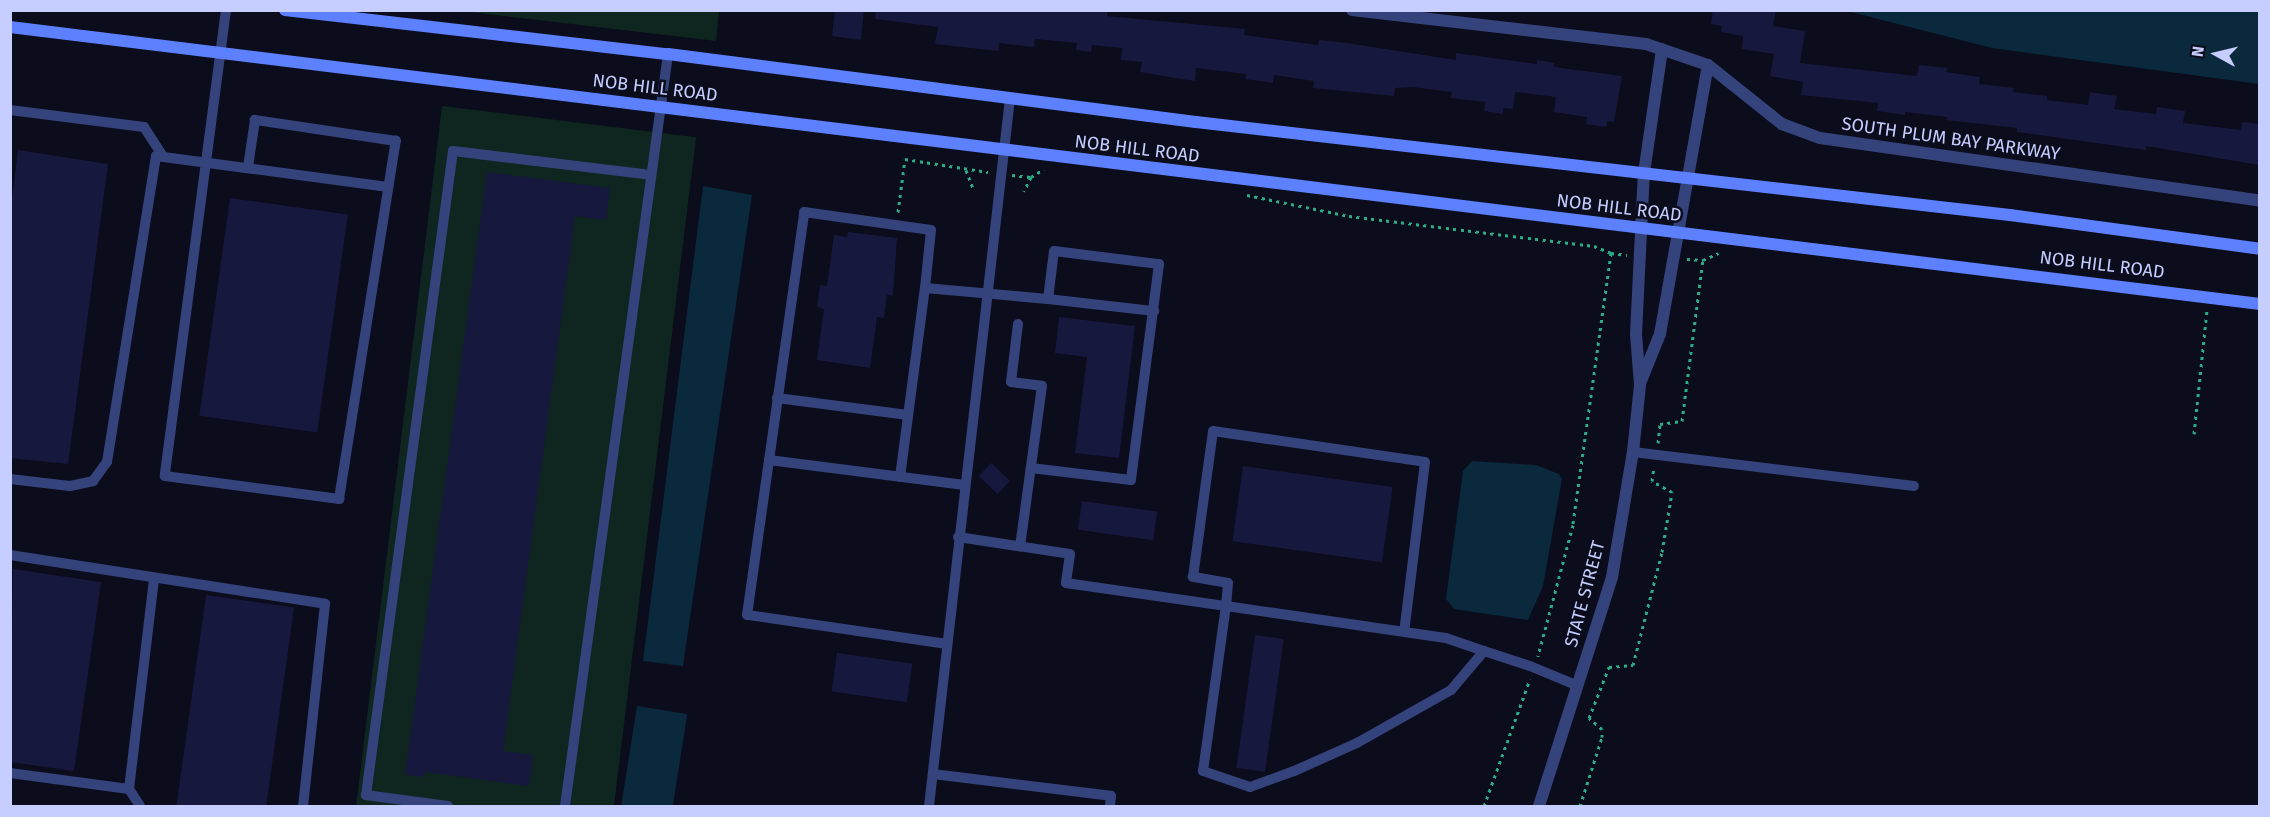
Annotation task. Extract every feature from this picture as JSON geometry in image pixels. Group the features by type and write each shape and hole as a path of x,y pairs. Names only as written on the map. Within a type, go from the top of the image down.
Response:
{"main road":[{"name":"NOB HILL ROAD","path":"285,10 668,54 1010,98 2010,215 2259,249"},
{"name":"NOB HILL ROAD","path":"10,27 219,55 660,107 2259,304"}],"street":[{"name":"SOUTH PLUM BAY PARKWAY","path":"1352,10 1662,49 1708,65 1782,124 1820,138 2259,201"},
{"name":"STATE STREET","path":"1539,807 1612,577 1633,452 1640,385 1636,334 1644,229 1644,173 1662,49"},
{"name":"STATE STREET","path":"1640,385 1660,334 1675,232 1689,178 1708,65"}],"lane":[{"path":"226,10 204,162 165,476 339,499 396,141 255,120 248,167"},
{"path":"565,807 668,54"},
{"path":"929,807 958,537 1010,98"},
{"path":"10,110 144,127 163,156"},
{"path":"448,807 366,795 453,151 651,175"},
{"path":"10,479 70,486 93,481 107,462 153,161 163,156 388,187"},
{"path":"900,477 931,230 804,212 747,615 947,644"},
{"path":"1031,468 1131,480 1159,264 1054,251 1048,299"},
{"path":"925,288 988,292 1154,311"},
{"path":"1018,324 1011,382 1042,386 1020,546"},
{"path":"777,398 908,415"},
{"path":"1404,632 1425,462 1213,431 1193,577 1228,583 1203,771 1250,787 1357,743 1451,690 1484,651"},
{"path":"1633,452 1914,486"},
{"path":"769,460 964,485"},
{"path":"958,537 1070,554 1066,583 1446,638 1534,668 1578,686"},
{"path":"10,555 325,604 303,807"},
{"path":"140,807 129,789 154,578"},
{"path":"10,773 129,789"},
{"path":"933,774 1111,796 1110,807"}],"path":[{"path":"896,225 905,159 966,170 1030,177 1048,168"},
{"path":"966,170 973,188"},
{"path":"1024,190 1030,177"},
{"path":"1239,193 1349,216 1594,246 1611,253 1641,257"},
{"path":"1484,807 1534,668 1574,525 1611,253"},
{"path":"1580,807 1602,737 1602,729 1589,718 1609,667 1632,665 1662,552 1672,492 1652,481 1660,424 1682,421 1703,260 1708,255 1730,253"},
{"path":"1672,258 1703,260"},
{"path":"2194,434 2208,297"}],"green space":[{"path":"719,10 716,41 462,11"},
{"path":"442,106 696,137 614,806 356,806"}],"water":[{"path":"1847,11 2259,11 2259,84 1992,48"},
{"path":"703,186 752,195 683,666 643,661"},
{"path":"1472,461 1536,465 1559,474 1562,479 1543,586 1528,620 1454,609 1446,599 1463,471"},
{"path":"637,706 687,714 673,806 621,806"}],"building":[{"path":"835,10 864,10 861,40 832,36"},
{"path":"876,10 1108,10 1107,16 1245,29 1244,35 1318,45 1319,40 1347,43 1456,60 1456,53 1537,64 1537,60 1554,63 1554,67 1622,76 1614,122 1607,121 1606,127 1586,124 1587,117 1554,112 1556,97 1515,92 1513,109 1503,108 1503,114 1484,111 1485,102 1451,98 1452,92 1412,87 1395,88 1394,96 1313,88 1314,81 1274,75 1273,83 1245,79 1246,74 1196,68 1195,81 1140,72 1142,62 1121,60 1122,48 1092,45 1091,52 1076,50 1077,43 1035,39 1034,47 999,43 998,51 935,44 938,27 875,19"},
{"path":"1713,10 1776,10 1773,26 1805,31 1800,63 1917,76 1919,65 1947,68 1946,72 1980,77 1979,84 2014,88 2013,92 2047,96 2047,100 2088,105 2090,92 2117,96 2114,109 2156,114 2157,107 2185,111 2183,123 2241,130 2242,122 2259,124 2259,165 2146,146 2146,150 2017,132 2017,128 1946,120 1947,117 1877,111 1878,103 1801,95 1803,82 1770,76 1774,54 1742,49 1743,36 1721,32 1722,26 1711,24"},
{"path":"18,150 108,164 68,464 10,458 10,216"},
{"path":"487,172 610,188 606,220 575,216 503,751 533,755 529,786 425,772 424,777 405,775"},
{"path":"230,198 348,215 317,432 199,416"},
{"path":"848,232 897,238 893,296 887,295 884,318 877,317 870,368 817,360 824,309 817,307 820,285 827,286 834,235 847,237"},
{"path":"1059,317 1135,326 1119,458 1075,453 1087,357 1055,353"},
{"path":"991,463 1010,481 998,494 979,476"},
{"path":"1243,466 1393,487 1382,562 1232,541"},
{"path":"1082,501 1157,512 1153,540 1078,530"},
{"path":"13,569 101,582 74,771 10,762"},
{"path":"206,595 294,607 266,806 176,806"},
{"path":"1255,635 1284,639 1265,772 1236,768"},
{"path":"837,653 912,664 907,702 832,692"}]}
